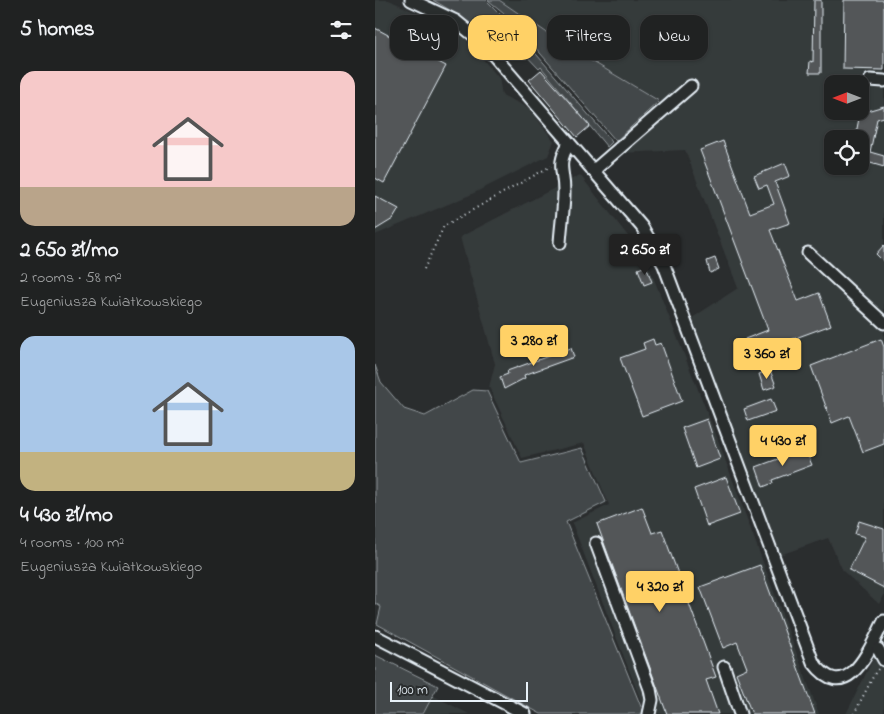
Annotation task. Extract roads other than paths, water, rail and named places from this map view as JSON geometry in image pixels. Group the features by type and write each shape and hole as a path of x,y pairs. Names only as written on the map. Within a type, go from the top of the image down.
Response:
{"street":[{"path":"411,0 449,17 467,29 499,61 642,228 664,265 813,662 820,672 831,678 842,678 853,673 860,666 884,621"},
{"path":"870,80 884,80"},
{"path":"593,170 691,86"},
{"path":"560,242 564,191 560,170 561,160 569,143"},
{"path":"808,253 884,323"},
{"path":"596,543 650,689 652,700 649,714"},
{"path":"375,636 525,714"},
{"path":"878,649 884,662"},
{"path":"723,667 741,714"}]}
